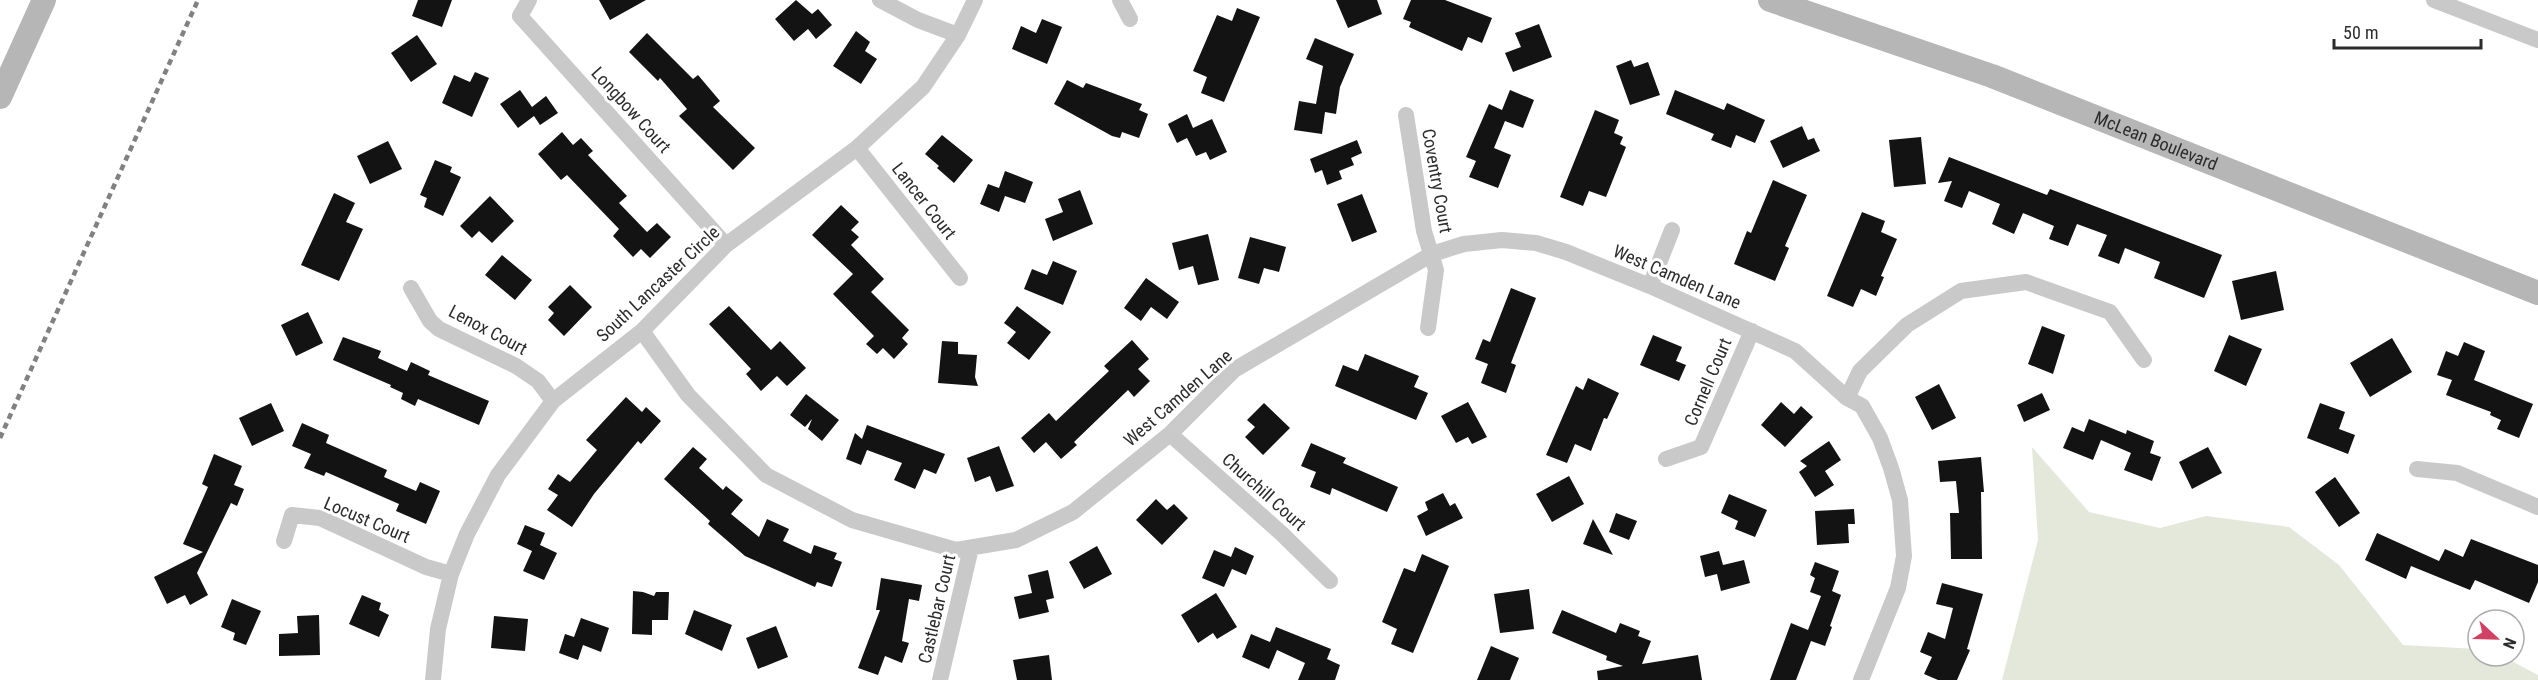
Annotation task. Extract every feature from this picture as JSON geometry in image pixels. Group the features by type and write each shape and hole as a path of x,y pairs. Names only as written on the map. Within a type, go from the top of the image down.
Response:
{"main road":[{"path":"0,97 44,0"},
{"name":"McLean Boulevard","path":"1770,0 1992,76 2538,293"}],"street":[{"name":"Longbow Court","path":"529,0 520,15 726,245"},
{"path":"880,0 918,20 958,35"},
{"name":"South Lancaster Circle","path":"433,680 438,629 452,574 467,534 498,475 553,401 642,331 726,245 857,148 923,87 958,35 975,0"},
{"path":"1120,0 1130,19"},
{"path":"2434,0 2538,40"},
{"name":"Coventry Court","path":"1406,115 1424,231 1436,270 1428,328"},
{"name":"Lancer Court","path":"857,148 960,278"},
{"path":"1650,286 1672,230"},
{"name":"West Camden Lane","path":"642,331 688,395 766,475 852,520 956,550 1016,540 1073,512 1170,434 1234,370 1432,254 1464,244 1502,240 1536,243 1566,252 1650,286 1795,351 1847,398 1862,406 1880,438 1892,468 1904,527 1904,556 1898,588 1862,680"},
{"path":"1847,398 1860,371 1907,325 1961,291 2026,282 2110,312 2144,360"},
{"name":"Lenox Court","path":"411,288 430,321 439,328 516,366 538,381 553,401"},
{"name":"Cornell Court","path":"1666,459 1701,447 1752,331"},
{"name":"Churchill Court","path":"1170,434 1281,533 1330,581"},
{"path":"2417,469 2457,472 2538,507"},
{"name":"Locust Court","path":"284,541 292,515 320,518 426,567 452,574"},
{"name":"Castlebar Court","path":"940,680 971,548"}],"shaded area":[{"path":"2032,447 2089,512 2160,528 2206,516 2289,527 2339,565 2403,645 2466,648 2466,668 2525,668 2538,675 2538,680 2002,680 2038,540"}],"building":[{"path":"418,0 452,0 442,27 412,16"},
{"path":"599,0 646,0 610,20"},
{"path":"796,0 812,14 818,9 832,25 816,39 808,29 794,41 775,19"},
{"path":"1336,0 1377,0 1382,14 1348,28"},
{"path":"1411,0 1445,0 1492,18 1482,43 1468,37 1462,51 1409,27 1411,22 1403,19"},
{"path":"1237,8 1260,17 1224,102 1201,93 1207,77 1193,71 1217,15 1232,21"},
{"path":"1042,19 1062,27 1047,64 1012,49 1021,26 1036,33"},
{"path":"1539,24 1552,57 1513,72 1505,53 1521,47 1515,33"},
{"path":"856,31 870,42 865,51 877,59 861,84 833,66"},
{"path":"647,33 693,79 698,75 720,101 713,107 755,148 733,170 679,116 687,109 660,78 658,81 629,52"},
{"path":"417,35 437,64 411,82 391,53"},
{"path":"1315,38 1354,54 1340,87 1336,114 1325,112 1322,134 1294,130 1299,101 1316,104 1323,66 1306,59"},
{"path":"1631,60 1634,67 1648,62 1660,95 1630,105 1616,66"},
{"path":"475,72 489,78 472,117 442,103 454,75 470,82"},
{"path":"1067,80 1083,88 1086,83 1142,104 1139,110 1148,114 1139,138 1122,132 1120,138 1112,136 1054,104"},
{"path":"520,90 532,107 546,96 558,113 540,125 534,116 518,128 500,104"},
{"path":"1510,90 1534,100 1523,128 1505,121 1494,148 1511,155 1498,188 1469,177 1476,161 1466,157 1489,104 1502,110"},
{"path":"1675,90 1724,110 1727,103 1765,120 1755,143 1736,135 1731,148 1711,140 1714,134 1666,114"},
{"path":"1595,110 1619,120 1614,133 1623,137 1620,144 1626,147 1606,197 1589,191 1583,206 1560,197"},
{"path":"1187,114 1193,128 1212,119 1227,152 1210,160 1206,152 1196,156 1187,138 1177,143 1168,124"},
{"path":"1802,126 1808,140 1814,138 1820,151 1783,168 1770,141"},
{"path":"562,132 573,145 581,138 593,151 588,155 627,196 619,203 647,232 657,223 671,237 650,258 641,249 633,257 613,236 619,229 567,175 561,180 538,154"},
{"path":"942,135 973,160 954,183 925,154"},
{"path":"1921,137 1926,184 1894,187 1889,140"},
{"path":"1357,140 1362,153 1351,158 1354,165 1339,171 1342,179 1327,185 1322,170 1315,173 1310,159"},
{"path":"388,141 402,169 370,184 357,156"},
{"path":"1949,157 2047,195 2050,189 2222,255 2204,298 2154,278 2160,262 2125,248 2119,264 2098,256 2107,235 2077,224 2068,246 2049,239 2054,226 2023,213 2014,234 1992,224 2000,204 1969,191 1962,208 1944,201 1952,181 1938,183"},
{"path":"435,160 452,167 450,172 461,177 443,216 424,207 427,198 420,195"},
{"path":"1005,171 1033,182 1025,203 1005,196 999,212 980,204 988,184 999,188"},
{"path":"1773,180 1807,195 1785,246 1789,248 1775,281 1734,264 1747,231 1751,233"},
{"path":"1080,190 1093,224 1053,241 1045,219 1063,212 1058,199"},
{"path":"334,193 355,203 346,222 363,229 339,281 301,265"},
{"path":"1362,194 1377,232 1352,242 1337,204"},
{"path":"490,196 514,221 492,243 479,231 472,238 460,226"},
{"path":"841,205 859,222 851,230 859,237 851,245 884,279 871,292 909,330 902,338 908,344 894,359 883,348 877,354 866,344 874,336 833,294 853,274 812,235"},
{"path":"1862,212 1885,221 1881,232 1897,239 1881,276 1884,277 1876,296 1861,289 1853,307 1827,296"},
{"path":"1208,234 1219,280 1198,285 1193,266 1179,270 1172,243"},
{"path":"1250,237 1286,247 1279,272 1264,268 1259,284 1238,278"},
{"path":"502,255 532,280 515,300 485,275"},
{"path":"1053,261 1077,271 1063,305 1024,289 1032,269 1047,275"},
{"path":"2276,271 2284,310 2241,320 2232,281"},
{"path":"1146,278 1179,302 1167,319 1151,307 1141,321 1124,308"},
{"path":"570,285 592,307 564,336 548,320 554,313 548,307"},
{"path":"1511,288 1536,298 1511,363 1516,365 1506,393 1481,383 1488,364 1475,359 1483,339 1490,342"},
{"path":"729,306 771,350 780,341 806,368 787,386 777,376 761,391 746,374 751,369 709,324"},
{"path":"1017,306 1051,332 1029,360 1007,343 1016,332 1004,323"},
{"path":"308,312 323,343 296,356 281,325"},
{"path":"2042,326 2065,335 2053,374 2028,364"},
{"path":"1653,335 1682,347 1676,361 1686,365 1679,381 1640,365"},
{"path":"2229,335 2262,349 2246,386 2214,371"},
{"path":"343,337 381,351 378,358 407,371 411,362 430,371 428,375 489,401 479,425 418,399 415,406 401,399 403,393 390,387 391,385 333,360"},
{"path":"2392,338 2412,372 2370,397 2350,363"},
{"path":"1132,340 1149,359 1138,369 1150,381 1134,397 1128,390 1074,442 1077,445 1061,459 1046,442 1034,453 1021,438 1049,413 1056,421 1109,371 1104,366"},
{"path":"942,341 958,342 958,354 977,355 975,377 978,386 938,383"},
{"path":"2464,342 2485,351 2474,380 2533,404 2519,438 2497,429 2501,420 2490,415 2491,412 2446,395 2452,380 2437,375 2446,351 2458,356"},
{"path":"1365,354 1419,376 1414,387 1428,393 1416,420 1335,386 1343,365 1358,371"},
{"path":"1588,378 1619,393 1607,419 1604,418 1591,451 1575,444 1567,463 1546,455 1576,386 1583,390"},
{"path":"1939,384 1956,418 1932,430 1915,397"},
{"path":"2042,393 2050,410 2024,422 2017,405"},
{"path":"806,394 839,420 822,441 808,429 812,419 805,427 790,415"},
{"path":"626,397 642,412 646,407 661,421 641,444 638,441 594,494 572,527 547,510 558,495 548,489 558,474 570,482 597,450 586,440"},
{"path":"1468,402 1487,437 1472,444 1468,437 1456,443 1441,416"},
{"path":"1781,402 1794,414 1801,406 1813,417 1785,447 1761,425"},
{"path":"271,403 284,431 252,446 239,418"},
{"path":"1264,403 1290,428 1263,455 1245,437 1255,427 1247,420"},
{"path":"2320,403 2345,412 2339,429 2355,435 2348,454 2307,438"},
{"path":"2089,419 2126,434 2127,430 2154,441 2150,453 2161,457 2152,481 2124,470 2131,453 2101,440 2093,460 2063,448 2072,427 2084,432"},
{"path":"302,423 329,435 326,443 387,470 384,477 416,491 420,482 440,491 426,524 396,511 399,504 326,472 324,476 304,468 311,454 292,446"},
{"path":"867,425 945,454 936,474 924,469 915,489 894,480 902,463 867,450 861,465 846,459 855,433 862,439"},
{"path":"1829,441 1841,460 1825,471 1834,485 1815,497 1799,472 1807,466 1800,461"},
{"path":"1311,443 1346,458 1343,463 1398,487 1387,512 1332,488 1330,495 1310,487 1316,472 1301,466"},
{"path":"999,446 1014,486 996,492 990,476 975,482 967,458"},
{"path":"693,447 707,459 699,468 723,490 726,486 743,500 731,514 759,537 767,519 789,529 783,541 811,554 814,545 837,553 834,559 842,562 832,587 817,582 815,587 745,556 708,524 710,521 664,479"},
{"path":"2208,447 2222,473 2192,489 2179,462"},
{"path":"214,454 242,466 234,485 244,489 237,506 231,503 197,573 208,595 190,605 185,595 167,604 154,577 203,552 183,544 208,487 202,484"},
{"path":"1981,457 1984,492 1981,492 1982,559 1951,559 1950,513 1959,513 1956,481 1940,482 1938,461"},
{"path":"1569,476 1584,504 1552,522 1536,494"},
{"path":"2335,477 2360,513 2339,527 2315,492"},
{"path":"1443,493 1450,506 1455,503 1463,518 1426,536 1417,516 1428,510 1425,502"},
{"path":"1729,494 1767,510 1755,537 1735,529 1738,521 1721,513"},
{"path":"1156,499 1167,510 1174,504 1188,518 1162,545 1136,520"},
{"path":"1854,509 1855,524 1848,524 1849,543 1817,545 1815,511"},
{"path":"1616,513 1637,521 1629,540 1609,532"},
{"path":"1593,519 1613,555 1583,544"},
{"path":"525,525 545,533 540,545 557,553 544,580 523,571 532,551 517,544"},
{"path":"2377,533 2439,561 2445,549 2463,557 2471,539 2538,565 2538,582 2529,603 2475,580 2470,590 2411,566 2406,579 2365,560"},
{"path":"1097,546 1112,574 1084,589 1069,562"},
{"path":"1235,547 1254,556 1246,575 1232,569 1224,587 1202,578 1214,550 1231,557"},
{"path":"1719,551 1723,565 1744,560 1750,583 1721,591 1717,574 1705,577 1700,556"},
{"path":"1422,554 1449,566 1413,653 1391,644 1397,629 1382,622 1404,568 1415,572"},
{"path":"1815,562 1839,571 1832,591 1841,595 1825,646 1811,641 1796,680 1770,680 1791,623 1808,630 1821,596 1810,592 1815,578 1810,575"},
{"path":"1048,570 1054,598 1046,600 1049,612 1019,619 1014,597 1032,593 1028,575"},
{"path":"881,578 922,585 919,601 909,599 902,641 909,643 902,663 885,656 878,675 858,668 880,610 876,610"},
{"path":"1942,583 1983,594 1967,649 1970,650 1957,680 1938,680 1924,674 1932,657 1920,652 1928,632 1945,639 1953,608 1936,604"},
{"path":"1529,589 1534,629 1500,633 1494,594"},
{"path":"633,591 654,596 656,592 669,592 668,620 652,620 652,635 632,634"},
{"path":"1216,593 1237,627 1217,639 1213,633 1198,643 1181,615"},
{"path":"362,595 381,603 379,610 389,615 379,637 349,624"},
{"path":"232,599 261,611 246,645 233,640 235,633 221,627"},
{"path":"694,610 732,625 722,651 685,634"},
{"path":"1562,610 1616,633 1620,623 1640,631 1638,636 1651,641 1642,664 1698,655 1702,680 1598,680 1597,671 1623,666 1606,660 1607,656 1552,633"},
{"path":"319,615 320,655 279,656 279,634 298,633 297,616"},
{"path":"494,616 528,619 525,651 491,648"},
{"path":"581,618 609,628 601,652 583,645 578,660 559,653 565,634 574,637"},
{"path":"776,626 788,657 758,669 746,638"},
{"path":"1276,627 1331,649 1327,659 1340,665 1335,680 1298,680 1305,663 1277,650 1269,669 1242,657 1251,634 1270,642"},
{"path":"1491,646 1519,658 1510,680 1477,680"},
{"path":"1049,655 1052,680 1017,680 1013,660"}],"railway":[{"path":"0,438 198,0"}]}
